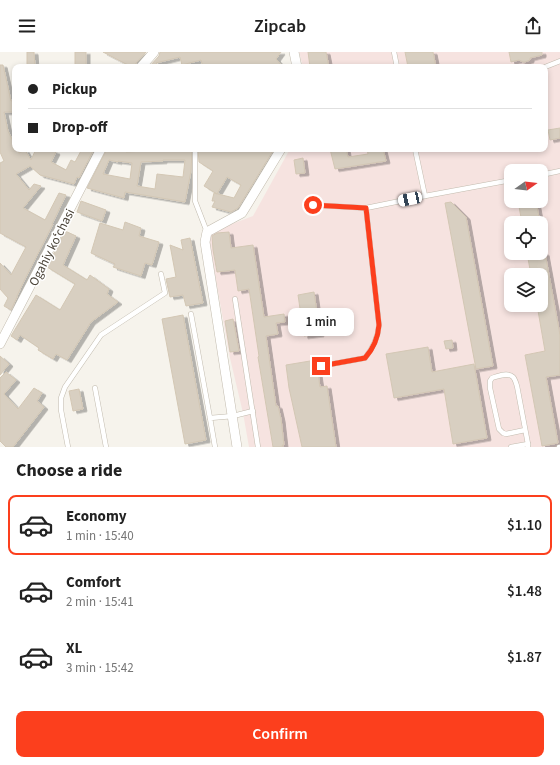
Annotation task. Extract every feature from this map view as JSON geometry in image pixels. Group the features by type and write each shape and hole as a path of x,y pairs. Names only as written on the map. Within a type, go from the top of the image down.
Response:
{"street":[{"path":"143,64 154,52"},
{"path":"294,52 296,64"},
{"name":"Ogahiy koʻchasi","path":"0,344 99,152"},
{"path":"238,447 205,242 207,232 242,212 279,152"}],"lane":[{"path":"394,52 396,64"},
{"path":"548,66 560,61"},
{"path":"195,152 195,202 207,232"},
{"path":"416,152 425,196"},
{"path":"548,174 560,171"},
{"path":"313,205 366,208 504,181"},
{"path":"321,366 365,358 376,342 379,325 366,208"},
{"path":"68,447 61,410 61,398 65,387 101,335 165,293 161,274"},
{"path":"235,300 258,447"},
{"path":"191,314 215,447"},
{"path":"511,447 528,446 517,386 513,376 504,375 492,378 490,381 490,388 499,430 506,434 525,430"},
{"path":"94,388 106,447"},
{"path":"210,418 232,416 252,411"}],"shaded area":[{"path":"299,52 560,52 560,447 249,447 243,413 230,358 208,236 216,230 253,216 288,152 548,152 548,64 302,64"}],"building":[{"path":"27,52 34,52 35,64 27,64"},
{"path":"75,52 86,52 86,64 75,64"},
{"path":"103,52 146,52 136,64 126,64"},
{"path":"160,52 281,52 276,59 280,64 202,64 201,60 182,64 180,57 156,63 157,64 152,64 159,56"},
{"path":"308,52 326,52 328,64 310,64"},
{"path":"405,52 433,52 435,64 407,64"},
{"path":"509,52 542,52 542,55 530,58 530,60 525,62 519,60 511,62"},
{"path":"0,65 3,65 12,101 12,112 4,112 8,131 12,139 12,152 26,152 31,160 35,152 56,152 51,162 66,170 71,160 75,162 80,152 92,152 79,178 77,177 74,184 40,175 30,166 16,174 29,190 34,184 41,186 23,208 45,220 59,193 66,195 11,310 4,306 8,298 0,289 0,263 11,275 26,247 0,233 0,163 4,161 0,152"},
{"path":"560,128 560,138 550,140 548,130"},
{"path":"105,152 192,152 191,171 185,202 125,192 124,198 87,188","holes":["109,160 132,163 130,179 103,174","185,160 183,177 157,174 155,189 137,186 141,162"]},
{"path":"198,152 272,152 238,208 231,212 212,207 215,201 212,201 214,193 216,194 204,186 213,171 199,162","holes":["227,177 241,185 234,198 217,194"]},
{"path":"331,152 347,152 348,157 368,154 368,152 384,152 386,161 335,169"},
{"path":"303,158 305,173 296,174 294,160"},
{"path":"81,201 106,210 102,221 77,212"},
{"path":"451,202 466,217 493,366 476,369 445,203"},
{"path":"519,208 537,208 539,216 521,216"},
{"path":"125,222 141,228 139,236 159,242 152,265 145,263 141,276 113,267 115,264 91,253 100,223 123,230"},
{"path":"65,231 76,236 63,265 87,280 90,275 109,289 107,294 118,302 91,322 67,360 56,354 53,359 38,350 39,348 20,335 17,340 11,336 36,295 60,310 75,284 47,267"},
{"path":"229,232 231,248 253,245 264,317 284,314 285,322 276,323 278,334 266,336 276,406 278,406 281,419 283,447 273,447 258,357 249,289 238,291 235,270 217,272 212,236 217,233"},
{"path":"190,238 203,303 186,306 183,295 170,297 166,279 176,277 170,245 183,250 181,240"},
{"path":"528,260 546,260 548,268 530,268"},
{"path":"548,269 560,335 560,375 546,377 558,443 542,446 525,355 545,351 538,312 548,312"},
{"path":"314,292 320,334 304,336 298,295"},
{"path":"183,315 206,440 185,444 162,319"},
{"path":"233,319 239,351 230,352 225,321"},
{"path":"452,340 453,348 446,349 444,341"},
{"path":"428,347 432,372 474,364 487,438 453,444 444,389 394,398 386,354"},
{"path":"0,356 9,364 0,375"},
{"path":"316,360 320,387 327,386 336,447 302,447 289,388 286,365"},
{"path":"6,372 16,380 4,394 18,409 34,388 42,393 37,401 44,407 13,447 6,447 0,441 0,378"},
{"path":"79,389 83,409 73,411 69,391"}],"route":[{"path":"313,205 366,208 379,325 376,342 365,358 321,366"}]}
